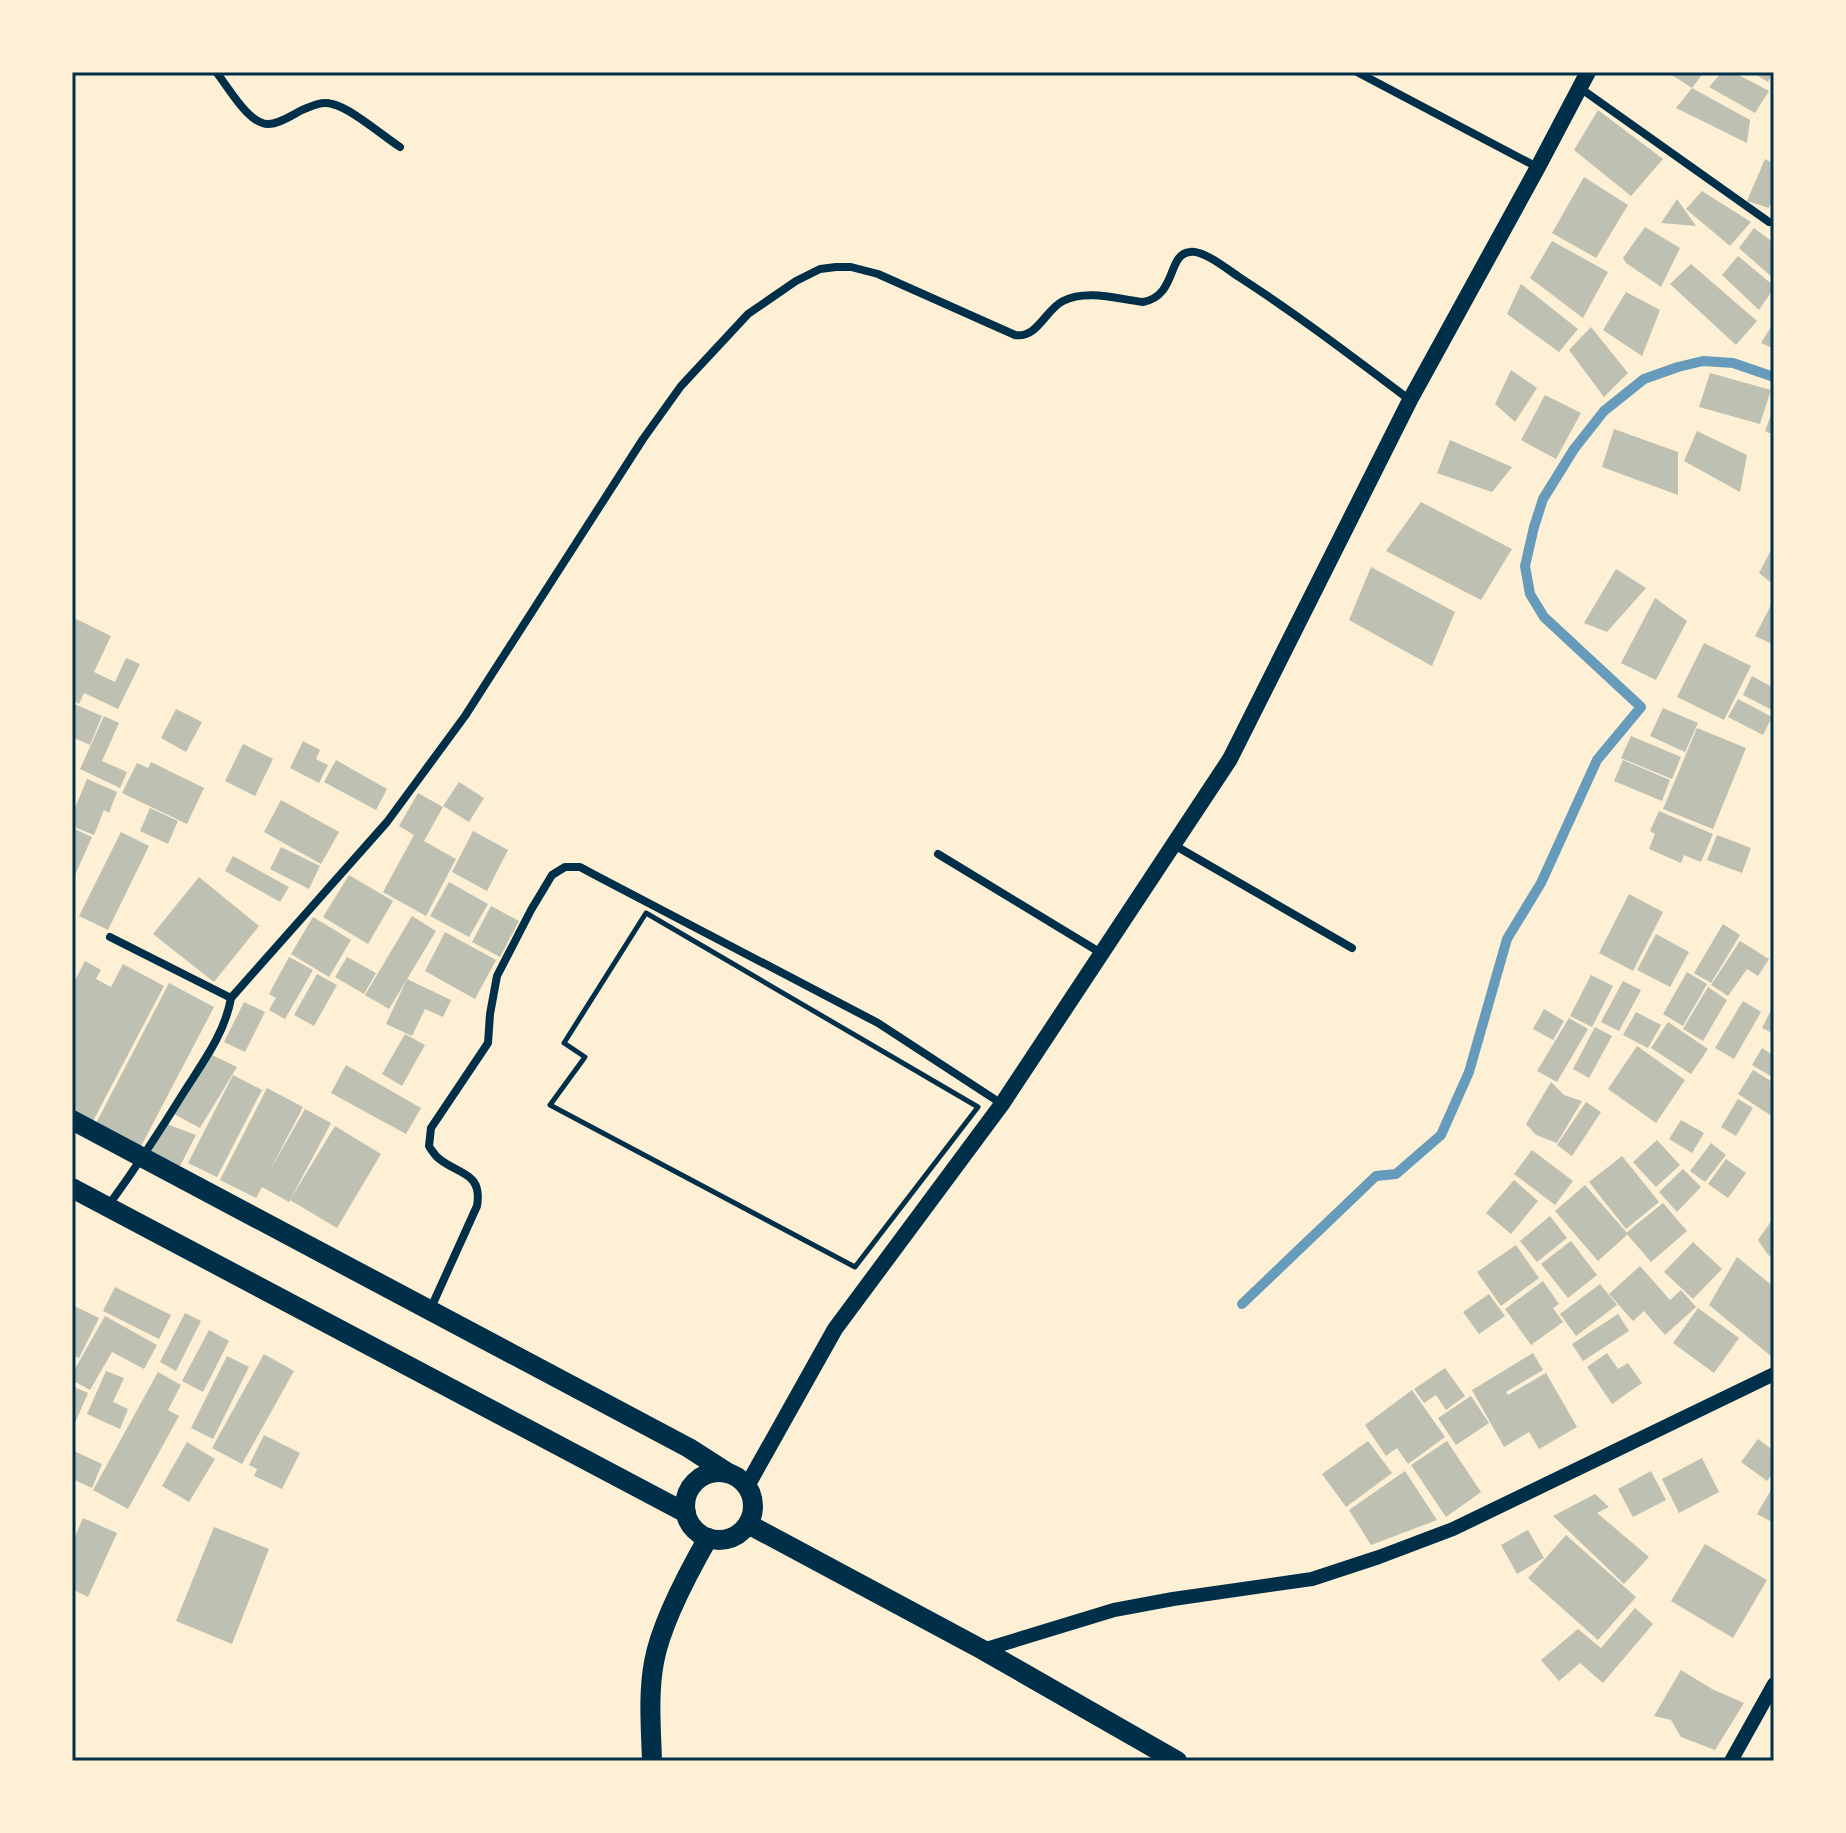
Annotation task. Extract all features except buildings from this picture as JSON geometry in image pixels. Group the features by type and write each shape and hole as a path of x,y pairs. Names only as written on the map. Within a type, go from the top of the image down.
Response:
{"main road":[{"path":"747,1486 835,1329 1002,1104 1230,759 1410,400 1588,72"},
{"path":"72,1120 689,1448 739,1478 752,1495 753,1514 748,1524 743,1531 726,1540 708,1538 690,1524 686,1499 692,1486 702,1476 715,1472 728,1473"},
{"path":"72,1188 686,1513"},
{"path":"748,1524 983,1650 1177,1761"},
{"path":"652,1761 650,1699 654,1661 667,1620 708,1538"}],"street":[{"path":"216,72 260,123 270,124 311,106 333,104 400,147"},
{"path":"1357,72 1538,167"},
{"path":"1579,88 1769,222"},
{"path":"108,1207 217,1040 231,998 387,822 465,716 643,439 681,386 748,314 796,281 820,269 851,267 878,274 1023,337 1052,308 1065,300 1082,295 1143,302 1157,297 1162,294 1180,256 1188,251 1196,252 1292,311 1410,400"},
{"path":"1173,844 1352,948"},
{"path":"938,854 1102,953"},
{"path":"430,1310 477,1206 478,1196 473,1180 437,1157 429,1146 431,1128 488,1043 497,976 552,875 565,867 580,867 831,997 878,1023 1002,1104"},
{"path":"110,937 231,998"},
{"path":"983,1650 1114,1610 1312,1579 1379,1557 1453,1529 1774,1374"},
{"path":"1731,1761 1774,1684"}],"path":[{"path":"646,913 978,1107 855,1267 550,1105 585,1057 564,1043 646,913"}],"waterway":[{"path":"1242,1304 1376,1176 1396,1174 1441,1135 1469,1072 1507,939 1541,883 1597,760 1641,707 1544,617 1530,594 1525,566 1543,499 1574,449 1604,411 1644,379 1703,361 1733,363 1774,377"}]}
